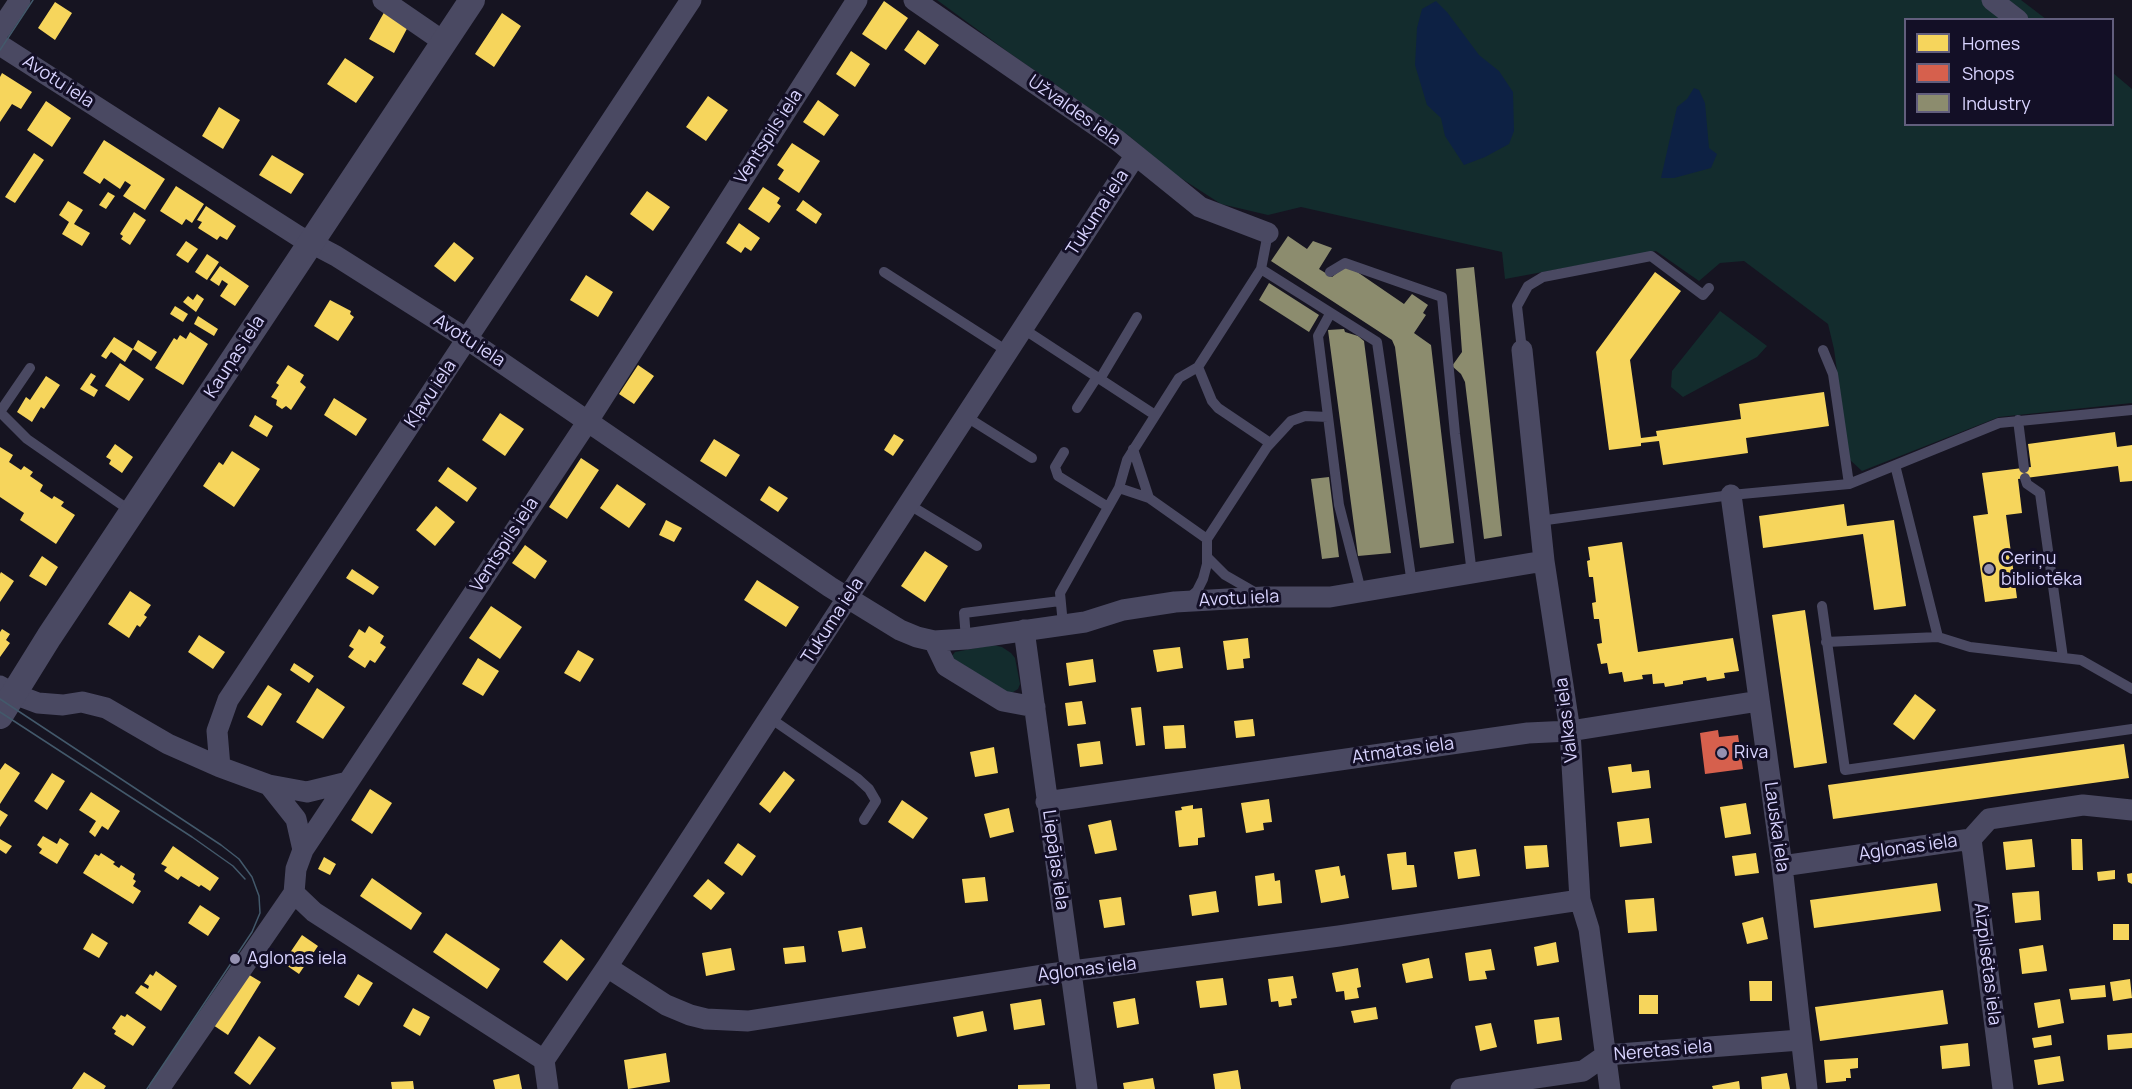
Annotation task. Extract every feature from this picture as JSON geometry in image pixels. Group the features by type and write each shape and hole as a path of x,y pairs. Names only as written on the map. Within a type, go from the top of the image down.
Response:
{"street":[{"path":"0,30 20,0"},
{"path":"383,0 444,42"},
{"name":"Kauņas iela","path":"0,716 7,690 49,637 472,0"},
{"name":"Kļavu iela","path":"220,767 217,731 228,700 691,0"},
{"name":"Ventspils iela","path":"159,1089 294,893 296,869 303,850 588,421 856,0"},
{"name":"Užvaldes iela","path":"914,0 1117,140 1200,207 1268,233"},
{"path":"1992,0 2015,18"},
{"name":"Avotu iela","path":"0,45 467,339 848,598 900,630 934,641 966,639 1085,622 1123,610 1186,602 1264,597 1330,597 1472,575 1544,561"},
{"name":"Tukuma iela","path":"544,1060 770,718 1135,156"},
{"name":"Valkas iela","path":"1522,350 1544,561 1570,731 1580,900 1589,928 1610,1089"},
{"name":"Lauska iela","path":"1731,495 1782,866 1807,1089"},
{"name":"Liepājas iela","path":"1024,630 1087,1089"},
{"path":"934,641 946,666 1003,701 1035,707"},
{"path":"7,690 38,703 63,705 82,702 106,708 168,744 269,785 307,792 348,782"},
{"name":"Atmatas iela","path":"1046,802 1528,733 1570,731 1759,701"},
{"path":"269,785 296,819 303,850"},
{"name":"Aglonas iela","path":"1782,866 1971,838 1989,819 2083,805 2132,810"},
{"name":"Aizpilsētas iela","path":"1971,838 2003,1089"},
{"path":"294,893 314,912 544,1060 548,1089"},
{"name":"Aglonas iela","path":"607,967 666,1005 690,1015 706,1019 748,1021 1098,967 1107,968 1316,939 1580,900"},
{"name":"Neretas iela","path":"1461,1089 1583,1071 1606,1055 1800,1040"}],"lane":[{"path":"1063,625 1060,594 1119,488 1127,460 1179,378 1198,367 1261,269 1268,233"},
{"path":"1522,350 1517,306 1528,286 1543,277 1651,256 1703,295 1709,288"},
{"path":"1330,272 1345,263 1442,297 1472,575"},
{"path":"1261,269 1377,342 1412,584"},
{"path":"884,272 1007,351"},
{"path":"1330,314 1318,336 1339,505 1361,591"},
{"path":"1077,408 1137,317"},
{"path":"1022,328 1155,415"},
{"path":"1823,350 1833,374 1849,484"},
{"path":"1198,367 1212,401 1218,408 1270,443"},
{"path":"30,368 0,412 27,440 132,512"},
{"path":"1539,521 1731,495 1849,484 1999,423 2132,410"},
{"path":"965,416 1032,458"},
{"path":"1186,602 1197,591 1203,579 1207,539 1270,443 1291,421 1305,416 1328,417"},
{"path":"2018,420 2026,484 2040,493 2063,658"},
{"path":"1133,449 1149,498"},
{"path":"1064,452 1055,467 1058,476 1108,507"},
{"path":"1895,465 1938,637"},
{"path":"1119,488 1149,498 1207,539"},
{"path":"908,504 977,546"},
{"path":"1207,557 1225,575 1264,597"},
{"path":"966,639 964,613 1060,601"},
{"path":"1822,606 1845,770 2132,729"},
{"path":"1826,642 1938,637 1970,647 2081,660 2132,689"},
{"path":"770,718 870,789 876,801 864,820"}],"green space":[{"path":"937,0 2021,0 2045,18 1904,18 1904,126 2114,126 2114,74 2132,89 2132,403 1999,417 1862,471 1849,459 1834,349 1828,324 1744,261 1720,263 1699,281 1656,251 1505,279 1502,252 1301,207 1268,215 1221,204 1173,173 1128,135"},
{"path":"1720,311 1767,346 1757,357 1683,397 1671,387 1672,371"},
{"path":"993,645 1002,647 1015,658 1020,684 1018,689 1010,694 951,657 955,652"}],"water":[{"path":"1436,1 1479,55 1499,71 1513,92 1514,131 1509,144 1464,165 1445,136 1441,118 1427,105 1415,65 1417,28 1422,9"},
{"path":"1694,88 1699,90 1705,103 1709,148 1717,154 1711,168 1674,178 1661,178 1677,107 1687,99"}],"building: Homes":[{"path":"884,1 908,18 886,50 862,34"},
{"path":"55,2 72,13 55,40 38,28"},
{"path":"386,9 410,23 394,53 369,39"},
{"path":"502,13 521,26 494,67 475,54"},
{"path":"918,30 939,45 925,65 904,50"},
{"path":"851,51 870,64 855,87 836,74"},
{"path":"345,58 374,77 356,103 327,84"},
{"path":"2,73 32,92 21,109 12,104 0,122 0,77"},
{"path":"708,96 728,110 706,141 686,127"},
{"path":"818,100 839,115 824,136 803,122"},
{"path":"46,101 71,118 52,147 27,130"},
{"path":"219,107 240,120 223,149 202,136"},
{"path":"104,140 165,179 145,210 123,196 131,185 125,181 120,189 104,178 100,184 83,173"},
{"path":"792,143 820,161 799,193 778,179 784,170 777,165"},
{"path":"34,153 44,160 15,203 5,197"},
{"path":"272,155 304,174 291,194 259,175"},
{"path":"176,186 204,204 192,223 186,219 182,225 160,211"},
{"path":"763,187 780,198 777,203 781,206 769,223 748,209"},
{"path":"647,191 670,207 653,231 630,214"},
{"path":"108,192 115,196 106,209 99,205"},
{"path":"803,200 822,214 816,224 796,210"},
{"path":"68,201 83,210 74,224 90,233 82,246 62,234 69,222 59,215"},
{"path":"206,206 236,226 227,240 220,236 217,240 198,228 202,222 197,220"},
{"path":"134,212 146,220 130,245 121,239 123,236 120,234"},
{"path":"739,223 760,238 751,251 745,247 741,253 726,243"},
{"path":"186,241 198,249 188,263 176,255"},
{"path":"454,242 474,258 455,282 434,266"},
{"path":"207,254 219,262 207,280 195,272"},
{"path":"220,266 249,286 235,306 220,296 228,284 222,280 219,286 210,280"},
{"path":"1655,272 1681,291 1630,360 1641,438 1657,436 1656,431 1741,419 1739,404 1824,392 1829,426 1746,438 1748,453 1663,465 1659,441 1609,450 1596,352"},
{"path":"586,275 613,292 598,317 570,300"},
{"path":"197,294 204,299 196,312 183,302 188,296 193,300"},
{"path":"330,300 351,311 350,314 354,317 338,341 314,326"},
{"path":"175,306 188,314 183,322 170,314"},
{"path":"198,316 218,329 214,336 194,324"},
{"path":"190,332 208,344 183,385 155,368 174,338 177,340 180,335 186,339"},
{"path":"114,337 133,349 125,362 111,352 106,359 101,356"},
{"path":"138,340 157,352 151,361 133,349"},
{"path":"120,363 144,379 129,401 105,386"},
{"path":"288,365 304,375 300,382 306,387 291,410 286,406 282,409 276,405 277,400 271,397 279,385 276,383"},
{"path":"638,365 654,376 634,404 619,394"},
{"path":"91,373 96,376 90,385 98,390 94,397 80,389"},
{"path":"46,376 60,385 44,409 41,407 32,422 17,412 26,397 30,400"},
{"path":"334,398 367,419 356,436 324,415"},
{"path":"500,413 524,429 505,456 482,440"},
{"path":"255,415 273,426 267,437 249,426"},
{"path":"2115,432 2117,447 2132,445 2132,481 2120,482 2118,466 2018,479 2022,513 2006,515 2017,598 1985,602 1973,516 1988,514 1982,473 2031,467 2028,444"},
{"path":"894,434 904,440 893,456 884,450"},
{"path":"714,439 740,455 726,477 700,461"},
{"path":"115,444 133,457 122,473 109,464 111,460 106,457"},
{"path":"0,447 13,455 9,462 21,470 24,466 33,472 30,476 43,485 40,491 52,499 54,496 64,502 61,506 75,515 56,544 20,520 24,513 0,497"},
{"path":"232,451 260,469 234,507 203,486 219,462 223,465"},
{"path":"581,458 599,470 567,519 549,507"},
{"path":"448,467 477,488 467,502 438,481"},
{"path":"617,484 646,504 629,528 600,508"},
{"path":"769,486 788,498 778,512 760,500"},
{"path":"1844,504 1847,526 1894,520 1906,606 1874,610 1863,534 1763,548 1759,516"},
{"path":"436,506 455,522 435,546 416,530"},
{"path":"666,520 682,528 674,542 659,535"},
{"path":"1622,542 1638,652 1733,638 1739,671 1724,673 1725,678 1707,681 1706,677 1665,687 1664,683 1653,684 1652,674 1642,675 1643,679 1624,682 1622,672 1609,674 1607,663 1601,664 1597,644 1602,643 1599,619 1594,619 1592,603 1596,602 1593,577 1589,577 1588,547"},
{"path":"525,545 547,561 535,579 512,563"},
{"path":"925,551 948,566 925,602 901,586"},
{"path":"42,556 58,567 46,586 29,576"},
{"path":"352,569 379,587 373,595 346,578"},
{"path":"1,572 14,581 0,602 0,574"},
{"path":"757,580 799,607 786,627 744,600"},
{"path":"130,591 151,605 144,615 147,617 140,627 137,625 129,638 108,624"},
{"path":"491,606 522,627 500,659 469,638"},
{"path":"1805,610 1827,763 1794,768 1772,615"},
{"path":"369,626 384,636 380,643 386,647 375,663 370,660 365,668 348,657 354,649 349,646 359,629 365,633"},
{"path":"2,629 10,634 6,640 10,643 0,657 0,632"},
{"path":"199,635 225,652 213,669 188,652"},
{"path":"1248,638 1250,658 1243,659 1244,668 1227,670 1223,641"},
{"path":"1180,647 1183,668 1157,672 1153,650"},
{"path":"578,650 594,659 580,682 564,673"},
{"path":"478,658 499,671 483,696 462,684"},
{"path":"1093,659 1096,682 1069,686 1066,663"},
{"path":"294,663 314,676 309,683 290,670"},
{"path":"268,685 282,694 262,726 247,717"},
{"path":"317,688 345,707 323,739 296,722"},
{"path":"1915,694 1936,710 1914,740 1893,724"},
{"path":"1082,701 1086,724 1068,726 1065,703"},
{"path":"1141,707 1145,745 1136,746 1131,708"},
{"path":"1253,719 1255,736 1236,738 1234,721"},
{"path":"1184,725 1186,748 1165,749 1163,726"},
{"path":"1100,741 1103,764 1080,767 1077,744"},
{"path":"2124,744 2129,778 1833,819 1828,785"},
{"path":"994,747 998,773 975,777 970,752"},
{"path":"5,763 20,773 0,804 0,770"},
{"path":"1631,764 1632,772 1649,770 1651,788 1612,793 1608,767"},
{"path":"784,771 795,780 770,813 759,804"},
{"path":"52,773 65,781 47,810 34,801"},
{"path":"370,789 392,803 372,834 351,820"},
{"path":"91,792 120,811 108,830 102,826 95,837 89,832 96,821 79,810"},
{"path":"1269,799 1272,822 1263,823 1264,830 1246,833 1241,803"},
{"path":"902,800 928,818 913,839 888,822"},
{"path":"1746,803 1751,834 1725,838 1720,807"},
{"path":"1193,805 1193,809 1202,808 1205,837 1198,838 1198,845 1179,847 1175,811 1182,810 1181,807"},
{"path":"1009,808 1014,832 990,838 984,814"},
{"path":"0,810 8,815 0,827"},
{"path":"1649,818 1652,843 1620,847 1617,822"},
{"path":"1111,820 1117,850 1095,854 1088,825"},
{"path":"43,836 57,844 60,838 69,844 57,864 39,853 42,849 37,845"},
{"path":"0,839 12,846 6,854 0,850"},
{"path":"2032,839 2035,867 2006,870 2003,842"},
{"path":"2071,839 2082,839 2083,870 2072,870"},
{"path":"738,843 756,856 742,876 724,863"},
{"path":"1547,845 1549,867 1526,869 1524,846"},
{"path":"173,846 219,878 210,891 181,876 178,880 164,871 167,867 161,864"},
{"path":"1476,849 1480,876 1458,879 1454,852"},
{"path":"1406,852 1407,865 1414,865 1417,887 1392,890 1387,854"},
{"path":"101,853 115,862 113,864 119,868 121,865 135,874 133,879 136,881 133,886 141,891 133,904 83,873 95,854 99,856"},
{"path":"1756,853 1759,873 1735,876 1732,856"},
{"path":"324,857 336,864 330,875 318,869"},
{"path":"1339,866 1341,876 1345,875 1349,898 1321,903 1315,870"},
{"path":"2115,870 2115,879 2098,881 2097,872"},
{"path":"1274,873 1275,881 1280,880 1282,903 1258,906 1255,876"},
{"path":"2132,873 2132,884 2128,882 2127,874"},
{"path":"985,877 988,901 965,903 962,879"},
{"path":"372,878 422,913 411,930 360,896"},
{"path":"708,879 725,893 711,910 693,896"},
{"path":"1937,883 1941,911 1814,928 1810,900"},
{"path":"1216,891 1219,912 1192,916 1189,895"},
{"path":"2039,891 2041,920 2015,923 2012,893"},
{"path":"1121,897 1125,925 1104,928 1099,900"},
{"path":"1654,898 1657,931 1628,933 1625,900"},
{"path":"200,905 220,918 208,936 188,923"},
{"path":"1763,917 1768,939 1747,944 1742,923"},
{"path":"2113,924 2129,924 2129,940 2113,940"},
{"path":"862,927 866,948 842,952 838,931"},
{"path":"92,933 108,943 99,958 83,949"},
{"path":"446,933 500,969 487,989 433,952"},
{"path":"302,935 318,946 299,974 283,963"},
{"path":"561,939 585,959 567,981 543,962"},
{"path":"1556,942 1559,962 1537,966 1534,947"},
{"path":"2043,945 2047,971 2022,974 2019,949"},
{"path":"804,946 806,962 785,964 783,948"},
{"path":"731,948 735,970 706,976 702,953"},
{"path":"1491,949 1495,970 1485,971 1487,979 1469,981 1465,953"},
{"path":"1429,958 1433,978 1406,983 1402,964"},
{"path":"1358,968 1361,987 1357,988 1359,998 1345,1000 1344,991 1336,992 1332,973"},
{"path":"156,971 177,986 161,1011 135,993 141,985 148,989 149,986 144,983 150,974 153,976"},
{"path":"246,973 261,982 228,1035 213,1025"},
{"path":"358,974 373,983 359,1006 344,997"},
{"path":"1293,976 1297,998 1291,999 1292,1005 1279,1007 1278,1001 1271,1002 1268,979"},
{"path":"1223,978 1227,1005 1200,1008 1196,981"},
{"path":"2130,979 2132,998 2113,1001 2110,982"},
{"path":"1749,981 1772,981 1772,1001 1750,1001"},
{"path":"2105,985 2106,997 2071,1000 2069,989"},
{"path":"1943,990 1948,1024 1820,1041 1815,1007"},
{"path":"1639,995 1658,995 1658,1014 1639,1014"},
{"path":"1135,998 1139,1024 1117,1028 1113,1002"},
{"path":"1041,999 1045,1025 1014,1030 1010,1004"},
{"path":"2060,999 2064,1023 2038,1028 2034,1003"},
{"path":"1376,1007 1378,1019 1354,1023 1351,1011"},
{"path":"413,1008 430,1017 420,1036 403,1026"},
{"path":"983,1011 987,1031 957,1037 953,1017"},
{"path":"127,1014 146,1027 133,1046 114,1034 116,1031 112,1028 121,1015 125,1017"},
{"path":"1559,1017 1562,1040 1537,1044 1534,1020"},
{"path":"1491,1023 1497,1047 1480,1051 1475,1026"},
{"path":"2132,1033 2132,1048 2108,1050 2107,1035"},
{"path":"2051,1035 2052,1045 2034,1048 2032,1038"},
{"path":"259,1036 276,1048 250,1085 234,1073"},
{"path":"1968,1043 1970,1066 1942,1069 1940,1046"},
{"path":"666,1053 670,1082 628,1089 624,1060"},
{"path":"2060,1056 2064,1081 2038,1085 2034,1060"},
{"path":"1858,1058 1858,1068 1850,1069 1851,1078 1846,1078 1846,1081 1826,1083 1824,1060"},
{"path":"1238,1070 1241,1089 1215,1089 1213,1074"},
{"path":"84,1072 106,1086 104,1089 72,1089"},
{"path":"1787,1073 1790,1089 1762,1089 1761,1077"},
{"path":"519,1074 522,1089 495,1089 493,1080"},
{"path":"1153,1078 1155,1089 1124,1089 1123,1083"},
{"path":"413,1081 414,1089 392,1089 391,1082"},
{"path":"1739,1081 1740,1089 1713,1089 1712,1086"},
{"path":"1050,1084 1050,1089 1018,1089 1018,1085"}],"building: Shops":[{"name":"Riva","path":"1718,730 1719,737 1738,735 1743,769 1705,774 1700,733"}],"building: Industry":[{"path":"1288,236 1307,249 1313,241 1332,248 1319,269 1332,277 1347,265 1404,304 1412,294 1428,305 1423,313 1426,315 1414,333 1431,345 1454,543 1420,548 1395,347 1392,340 1271,261"},
{"path":"1474,267 1502,536 1484,539 1465,382 1461,374 1452,366 1462,352 1456,269"},
{"path":"1269,283 1319,315 1309,332 1259,300"},
{"path":"1344,329 1345,332 1358,336 1364,341 1391,553 1358,556 1328,330"},
{"path":"1329,477 1339,557 1322,559 1311,479"}],"tram line":[{"path":"0,50 33,0"},
{"path":"0,699 221,845 239,859 252,877 259,896 260,913 252,932 147,1089"},
{"path":"0,712 192,837 233,866 245,879"}],"place":[{"name":"Ceriņu bibliotēka","path":"1989,569"},
{"name":"Riva","path":"1722,753"},
{"name":"Aglonas iela","path":"235,959"}]}
